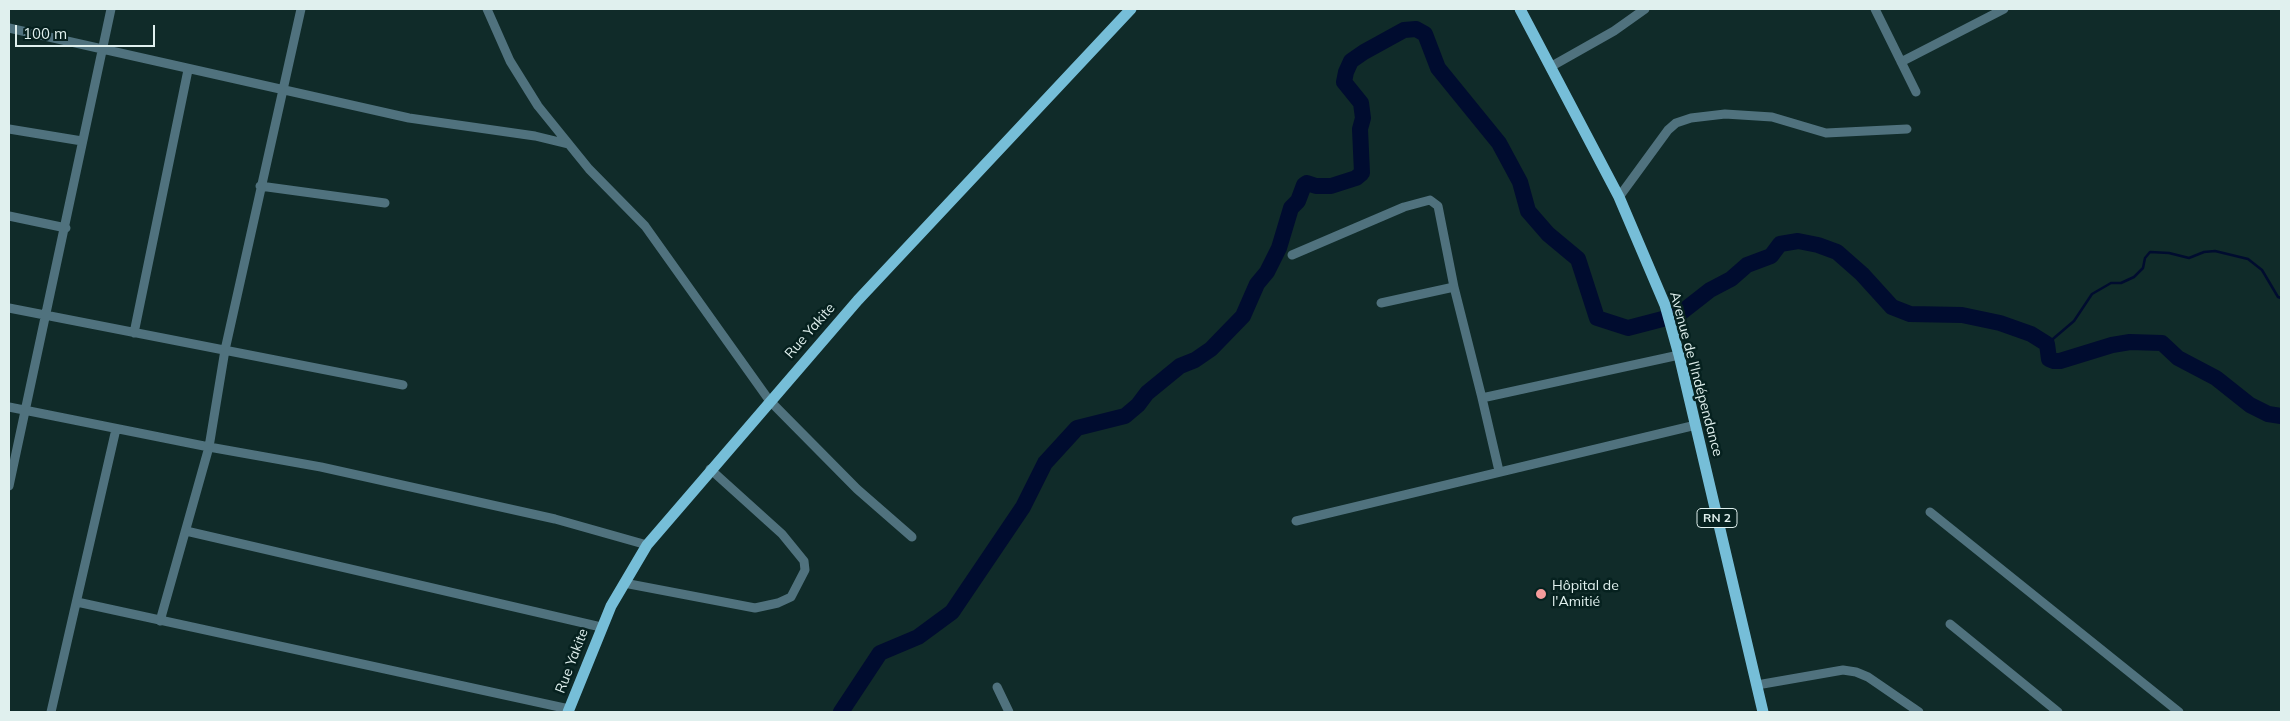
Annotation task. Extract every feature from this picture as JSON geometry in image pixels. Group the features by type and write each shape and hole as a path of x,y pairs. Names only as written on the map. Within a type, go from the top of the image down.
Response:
{"main road":[{"name":"Rue Yakite","path":"569,711 601,627 647,544 769,400 858,300 1131,9"},
{"name":"Avenue de l'Indépendance","path":"1520,9 1552,66 1619,197 1665,305 1696,425 1763,712"}],"street":[{"path":"9,486 45,315 66,228 82,141 111,9"},
{"path":"160,621 209,447 225,350 260,186 301,9"},
{"path":"487,9 510,60 538,106 589,170 645,226 769,400 857,489 912,537"},
{"path":"1552,66 1614,31 1646,9"},
{"path":"1874,9 1916,92"},
{"path":"1901,62 2004,9"},
{"path":"9,28 188,70 409,118 535,136 568,144"},
{"path":"134,333 188,70"},
{"path":"1619,197 1668,130 1676,123 1692,118 1725,114 1772,117 1826,133 1907,129"},
{"path":"9,129 82,141"},
{"path":"260,186 385,203"},
{"path":"1292,255 1404,207 1430,200 1438,206 1454,287 1499,471"},
{"path":"9,216 66,228"},
{"path":"1381,304 1454,287"},
{"path":"9,308 404,385"},
{"path":"1482,398 1679,355"},
{"path":"9,406 330,470 555,519 647,544"},
{"path":"1296,521 1696,425"},
{"path":"51,712 116,428"},
{"path":"624,583 755,608 778,603 791,597 805,570 804,561 782,534 710,470"},
{"path":"1930,512 2179,712"},
{"path":"186,531 601,627"},
{"path":"77,602 569,711"},
{"path":"1950,624 2058,712"},
{"path":"1757,685 1843,670 1856,672 1868,677 1919,712"},
{"path":"997,687 1009,712"}],"waterway":[{"path":"841,712 880,653 918,637 952,612 1023,507 1045,463 1077,428 1125,416 1138,405 1147,393 1180,366 1195,360 1211,349 1243,316 1257,284 1267,272 1279,248 1291,208 1298,201 1304,185 1307,183 1316,186 1331,186 1356,178 1362,173 1360,129 1363,118 1361,103 1344,82 1346,72 1351,61 1404,30 1416,29 1425,34 1438,68 1499,143 1520,182 1528,211 1548,234 1578,259 1597,318 1628,328 1678,315 1710,290 1731,279 1747,265 1771,256 1780,244 1798,241 1818,245 1837,252 1862,274 1892,307 1910,314 1962,315 2000,323 2031,334 2047,344 2049,359 2054,361 2060,361 2112,345 2130,342 2162,343 2178,358 2216,378 2250,405 2268,414 2281,416"},
{"path":"2047,344 2074,321 2092,294 2111,283 2121,283 2134,277 2143,268 2145,258 2150,252 2169,253 2189,258 2204,252 2215,251 2248,259 2262,270 2278,297 2281,298"}],"place":[{"name":"Hôpital de l'Amitié","path":"1541,594"}]}
